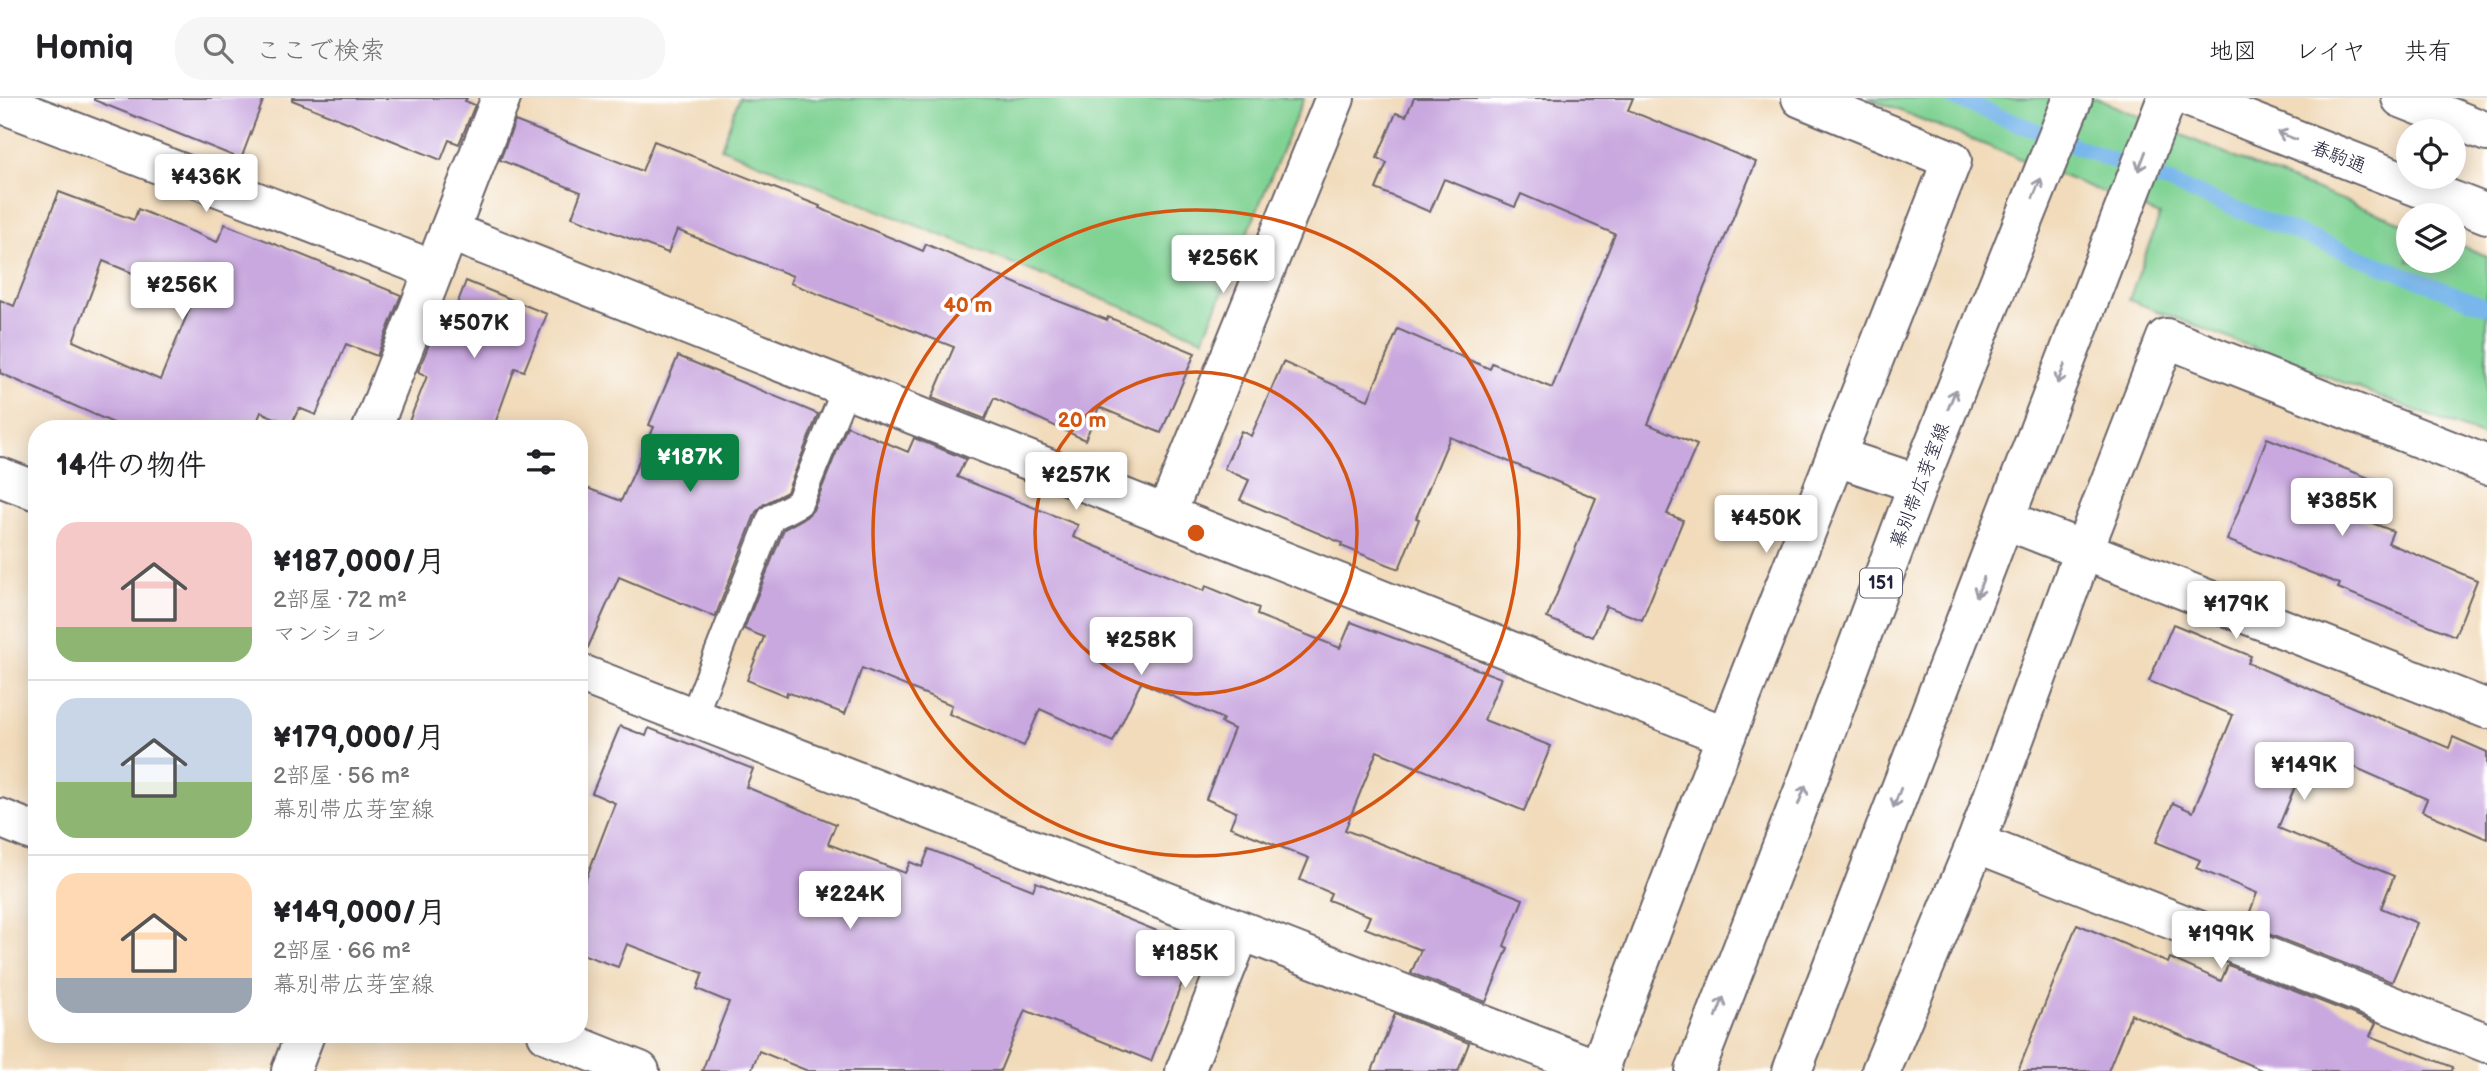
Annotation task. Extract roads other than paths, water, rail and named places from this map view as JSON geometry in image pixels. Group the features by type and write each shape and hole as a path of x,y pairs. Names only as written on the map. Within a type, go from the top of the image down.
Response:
{"street":[{"path":"376,420 501,98"},
{"path":"1166,515 1335,98"},
{"path":"588,676 1600,1071 1726,736 1952,160 1801,98"},
{"name":"幕別帯広芽室線","path":"1695,1071 1918,484 2073,98"},
{"path":"1792,1071 2167,98"},
{"name":"春駒通","path":"2190,98 2487,214"},
{"path":"2401,98 2487,132"},
{"path":"0,103 434,270"},
{"path":"449,232 1726,736"},
{"path":"1881,1071 1976,843 2166,338 2487,465"},
{"path":"1837,457 1918,484"},
{"path":"0,477 28,488"},
{"path":"2006,520 2487,709"},
{"path":"0,818 28,829"},
{"path":"1976,843 2487,1043"},
{"path":"1185,1071 1241,931"},
{"path":"291,1071 302,1043"},
{"path":"570,1043 640,1071"}],"lane":[{"path":"693,717 771,518 799,503 846,388"}],"waterway":[{"path":"1953,98 2487,307"}]}
